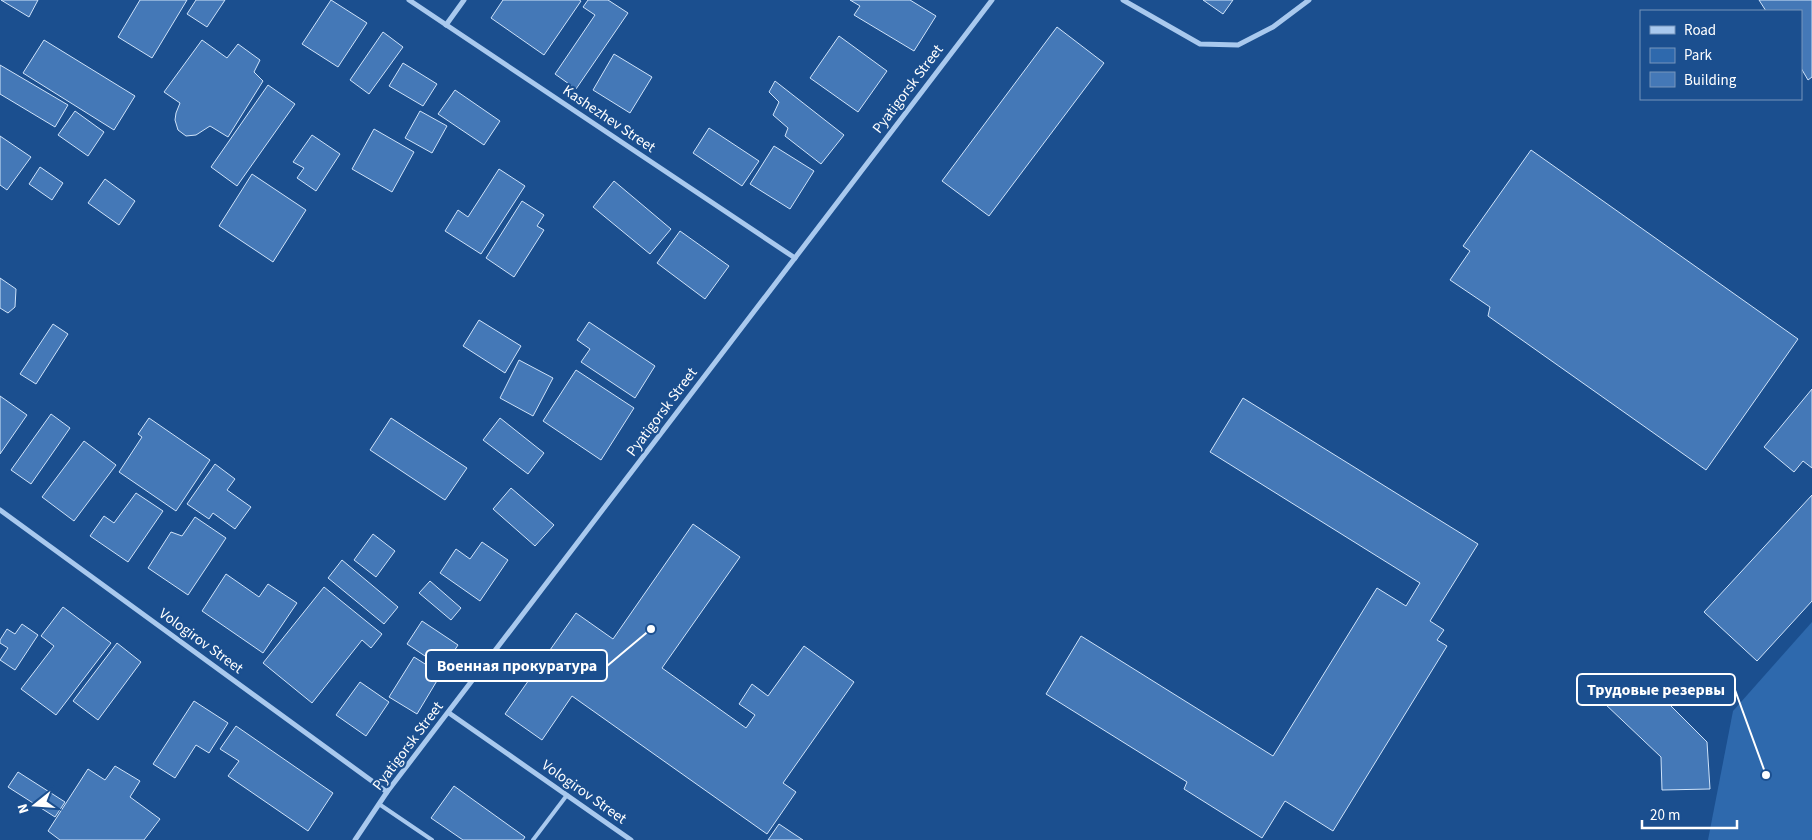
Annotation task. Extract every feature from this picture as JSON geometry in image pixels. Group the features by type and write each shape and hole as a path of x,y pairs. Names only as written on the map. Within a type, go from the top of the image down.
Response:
{"street":[{"name":"Kashezhev Street","path":"410,0 795,258"},
{"path":"446,25 464,0"},
{"name":"Pyatigorsk Street","path":"355,840 388,792 992,0"},
{"path":"1123,0 1200,44 1238,45 1273,27 1309,0"},
{"name":"Vologirov Street","path":"0,510 388,792"},
{"name":"Vologirov Street","path":"449,713 628,839"}],"lane":[{"path":"533,840 567,795"},
{"path":"380,804 432,840"}],"green space":[{"path":"1812,622 1812,840 1708,840 1733,711"}],"building":[{"path":"1,0 38,0 29,17"},
{"path":"140,0 187,0 152,58 118,37"},
{"path":"196,0 225,0 207,27 187,14"},
{"path":"331,0 367,23 338,67 302,44"},
{"path":"503,0 581,1 544,55 491,18"},
{"path":"588,0 608,0 628,13 576,89 555,74 595,15 583,7"},
{"path":"850,0 910,0 936,16 914,51 854,15 860,6"},
{"path":"1203,0 1233,0 1223,14"},
{"path":"1759,0 1812,0 1812,77 1808,80 1802,70 1802,10 1765,10"},
{"path":"1057,27 1104,63 989,216 942,181"},
{"path":"383,32 403,47 369,94 350,80"},
{"path":"839,36 887,71 858,112 810,78"},
{"path":"44,40 135,96 114,130 23,73"},
{"path":"202,40 227,58 238,44 260,60 254,72 263,81 228,137 210,126 196,135 186,136 178,130 175,120 180,103 164,92"},
{"path":"614,54 652,77 630,113 593,90"},
{"path":"403,63 437,84 423,106 389,86"},
{"path":"0,65 68,105 55,127 0,94"},
{"path":"775,81 844,135 821,164 785,136 788,128 773,115 779,102 769,92"},
{"path":"268,85 295,104 237,186 211,167"},
{"path":"455,90 500,121 484,145 438,114"},
{"path":"75,111 104,132 88,156 58,135"},
{"path":"420,111 447,126 432,153 405,138"},
{"path":"709,128 759,161 742,186 693,153"},
{"path":"374,129 414,152 392,192 352,169"},
{"path":"312,135 340,154 316,191 297,178 304,168 293,162"},
{"path":"0,136 31,157 7,190 0,185"},
{"path":"774,146 814,171 790,209 750,184"},
{"path":"1531,150 1798,339 1706,470 1488,316 1490,307 1450,280 1470,251 1463,246"},
{"path":"40,167 63,183 52,200 29,184"},
{"path":"499,169 525,186 481,254 445,231 458,210 468,217"},
{"path":"252,174 306,210 273,262 219,226"},
{"path":"105,179 135,201 119,225 88,203"},
{"path":"614,181 671,229 650,254 593,207"},
{"path":"522,201 544,215 537,226 544,230 514,277 486,258"},
{"path":"680,231 729,266 705,299 657,263"},
{"path":"0,278 16,289 15,307 8,313 0,308"},
{"path":"479,320 521,346 505,373 463,346"},
{"path":"589,322 655,366 635,398 581,362 590,349 577,340"},
{"path":"53,324 68,334 36,384 20,374"},
{"path":"519,360 553,378 533,416 500,398"},
{"path":"576,370 634,408 601,460 543,421"},
{"path":"1812,389 1812,468 1803,461 1794,472 1764,447"},
{"path":"0,396 27,415 0,454"},
{"path":"1243,398 1478,544 1430,621 1444,630 1437,640 1447,646 1333,831 1285,801 1262,838 1184,789 1187,782 1046,694 1081,636 1273,756 1377,588 1406,606 1420,583 1210,452"},
{"path":"51,414 70,428 31,484 11,470"},
{"path":"149,418 210,460 176,511 119,472 142,437 138,434"},
{"path":"391,418 467,468 445,500 370,450"},
{"path":"500,418 544,453 528,474 483,440"},
{"path":"84,441 116,465 74,521 42,497"},
{"path":"215,464 235,479 227,490 251,507 235,529 213,513 209,519 187,504"},
{"path":"511,488 554,525 535,546 493,509"},
{"path":"136,493 163,511 128,562 90,536 104,516 114,523"},
{"path":"1812,495 1812,601 1757,661 1704,612"},
{"path":"195,517 226,538 188,595 148,568 171,532 182,536"},
{"path":"693,524 740,557 662,668 746,728 755,715 739,704 752,684 768,696 804,646 854,682 783,783 796,792 767,834 572,696 542,740 505,714 576,613 613,639"},
{"path":"373,534 395,551 376,577 354,560"},
{"path":"482,542 508,560 480,601 440,573 456,549 470,559"},
{"path":"342,560 398,607 384,624 328,578"},
{"path":"226,574 259,597 268,584 297,603 263,653 202,611"},
{"path":"430,581 461,608 451,620 419,593"},
{"path":"324,587 382,634 371,648 362,640 312,703 263,663"},
{"path":"63,607 111,643 56,715 21,689 54,646 41,636"},
{"path":"422,621 458,645 443,668 407,644"},
{"path":"22,624 38,635 15,670 0,660 8,648 0,643 0,640 7,629 15,634"},
{"path":"117,643 141,662 98,720 73,701"},
{"path":"414,657 441,674 417,714 389,697"},
{"path":"1638,673 1707,742 1710,789 1662,790 1661,757 1604,703"},
{"path":"360,682 389,702 366,736 336,715"},
{"path":"194,701 228,723 209,753 196,745 175,778 153,764"},
{"path":"236,726 333,793 308,831 228,776 239,761 220,749"},
{"path":"115,766 140,781 130,797 160,819 144,840 60,840 48,831 88,769 105,780"},
{"path":"18,772 65,802 55,817 8,787"},
{"path":"454,786 525,837 523,840 463,840 431,818"},
{"path":"779,824 803,840 768,840"}],"place":[{"name":"Военная прокуратура","path":"651,629"},
{"name":"Трудовые резервы","path":"1766,775"}]}
